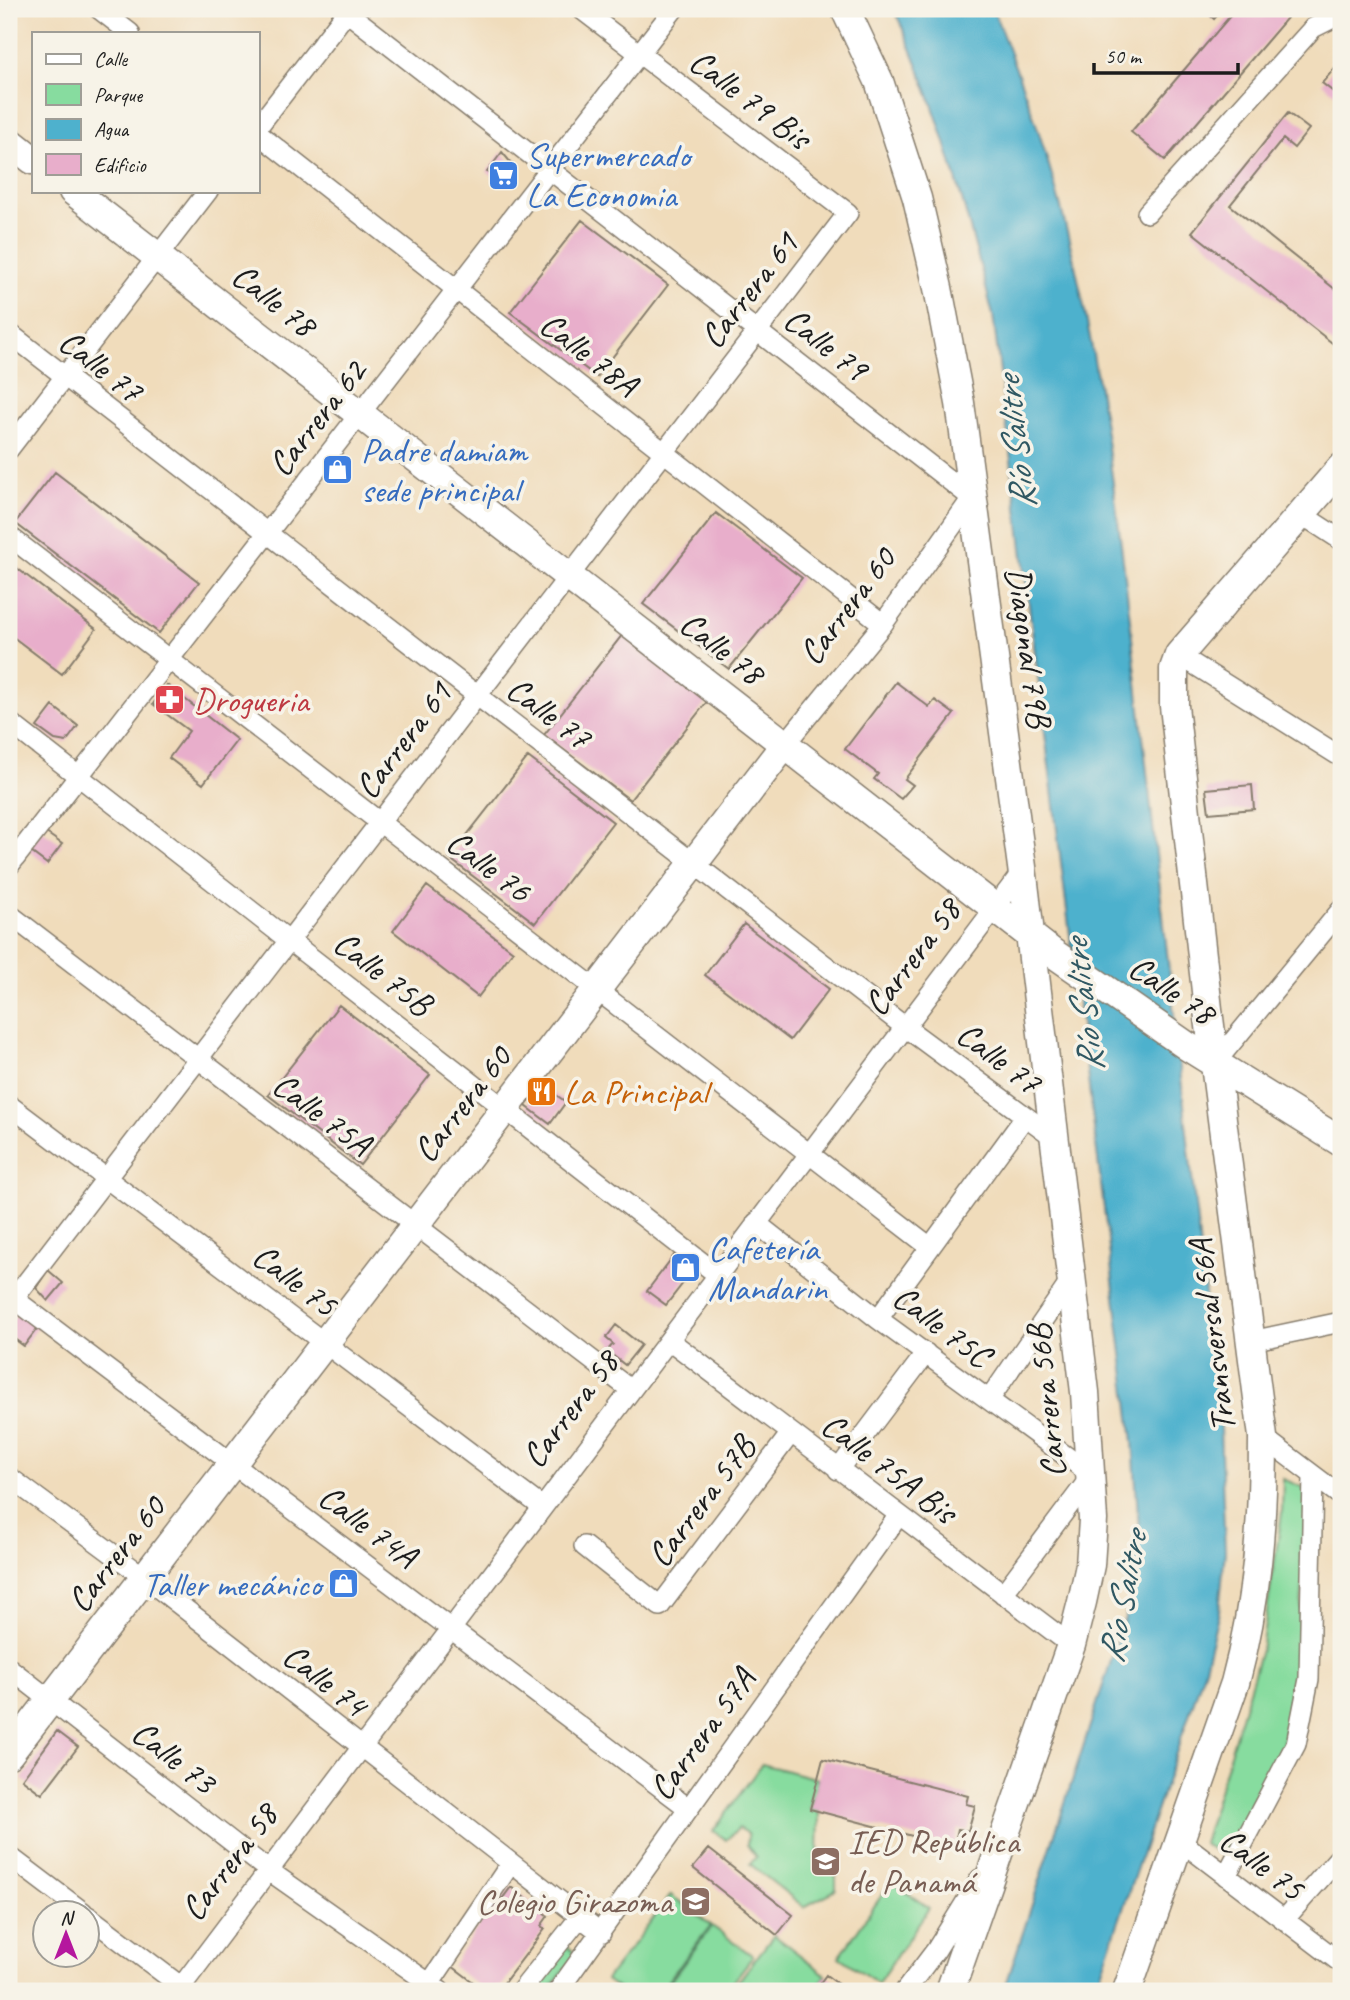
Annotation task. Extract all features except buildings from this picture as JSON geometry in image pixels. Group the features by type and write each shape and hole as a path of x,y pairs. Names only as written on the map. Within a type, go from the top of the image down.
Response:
{"main road":[{"name":"Diagonal 79B","path":"845,9 879,81 917,198 938,288 957,390 1030,934"},
{"path":"9,141 32,159"},
{"name":"Calle 78","path":"74,192 1053,953 1187,1046 1341,1142"},
{"path":"1179,655 1341,468"},
{"name":"Transversal 56A","path":"1127,1991 1178,1839 1235,1683 1247,1638 1260,1539 1263,1437 1215,1063 1174,706 1174,670 1179,655"},
{"name":"Carrera 60","path":"9,1754 786,743"},
{"name":"Carrera 56B","path":"999,1849 1071,1645 1090,1565 1092,1475 1030,934"},
{"path":"950,1991 999,1849"}],"street":[{"path":"99,9 129,32"},
{"name":"Calle 79 Bis","path":"581,9 848,213"},
{"name":"Carrera 62","path":"10,861 674,9"},
{"path":"1313,28 1320,9"},
{"path":"259,125 346,10"},
{"name":"Calle 79","path":"346,10 971,498"},
{"path":"1147,213 1313,28 1341,14"},
{"name":"Calle 78A","path":"259,135 883,624"},
{"path":"9,449 207,192"},
{"name":"Carrera 61","path":"10,1300 848,213"},
{"name":"Calle 77","path":"9,333 476,697 694,862 905,1027 1055,1138"},
{"name":"Carrera 60","path":"786,743 883,624 971,498"},
{"path":"1301,514 1341,540"},
{"name":"Calle 76","path":"9,536 930,1247"},
{"path":"1179,655 1341,757"},
{"name":"Calle 75B","path":"9,722 718,1275"},
{"name":"Carrera 58","path":"182,1990 268,1870 1023,872"},
{"path":"1215,1063 1341,910"},
{"name":"Calle 75A","path":"9,914 631,1390"},
{"name":"Calle 75","path":"9,1105 542,1507"},
{"path":"878,1319 1025,1117"},
{"name":"Calle 75C","path":"757,1223 878,1319 1092,1475"},
{"path":"989,1400 1070,1282"},
{"name":"Calle 74A","path":"10,1300 233,1462 688,1808"},
{"path":"1251,1341 1341,1322"},
{"name":"Calle 75A Bis","path":"669,1339 1071,1645"},
{"path":"838,1470 926,1353"},
{"name":"Carrera 57B","path":"584,1546 660,1606 792,1433"},
{"path":"1263,1437 1341,1496"},
{"path":"1003,1594 1092,1475"},
{"path":"1226,1877 1296,1744 1309,1679 1313,1475"},
{"name":"Calle 74","path":"9,1477 144,1577 601,1933"},
{"name":"Carrera 57A","path":"558,1991 899,1515"},
{"name":"Calle 73","path":"9,1668 268,1870 435,1987"},
{"name":"Calle 75","path":"1178,1839 1341,1964"},
{"path":"905,1991 936,1950 999,1849"},
{"path":"1284,1920 1341,1855"},
{"path":"9,1856 64,1898"},
{"path":"435,1987 511,1863"},
{"path":"521,1991 580,1917"},
{"path":"102,1927 182,1990"}],"green space":[{"path":"1283,1479 1309,1490 1298,1655 1283,1743 1259,1809 1231,1859 1203,1844 1261,1650 1282,1513"},
{"path":"762,1764 818,1779 810,1809 819,1811 818,1857 836,1876 836,1890 804,1907 750,1864 756,1857 747,1845 748,1834 739,1828 726,1840 713,1831"},
{"path":"891,1882 929,1908 878,1983 839,1957"},
{"path":"671,1895 711,1925 660,1991 621,1991 606,1980"},
{"path":"712,1926 753,1956 726,1991 663,1991"},
{"path":"774,1935 826,1975 814,1991 731,1991"},
{"path":"566,1945 577,1955 548,1991 529,1991"}],"water":[{"name":"Río Salitre","path":"894,9 993,9 1038,131 1073,258 1096,369 1120,537 1220,1428 1225,1551 1219,1611 1204,1671 1095,1991 1004,1991 1131,1599 1139,1531 1133,1442 993,315 938,121"}],"place":[{"name":"Supermercado La Economia","path":"503,175"},
{"name":"Padre damiam sede principal","path":"338,470"},
{"name":"Drogueria","path":"170,700"},
{"name":"La Principal","path":"541,1092"},
{"name":"Cafetería Mandarin","path":"685,1268"},
{"name":"Taller mecánico","path":"344,1584"},
{"name":"IED República de Panamá","path":"825,1861"},
{"name":"Colegio Girazoma","path":"695,1901"}]}
